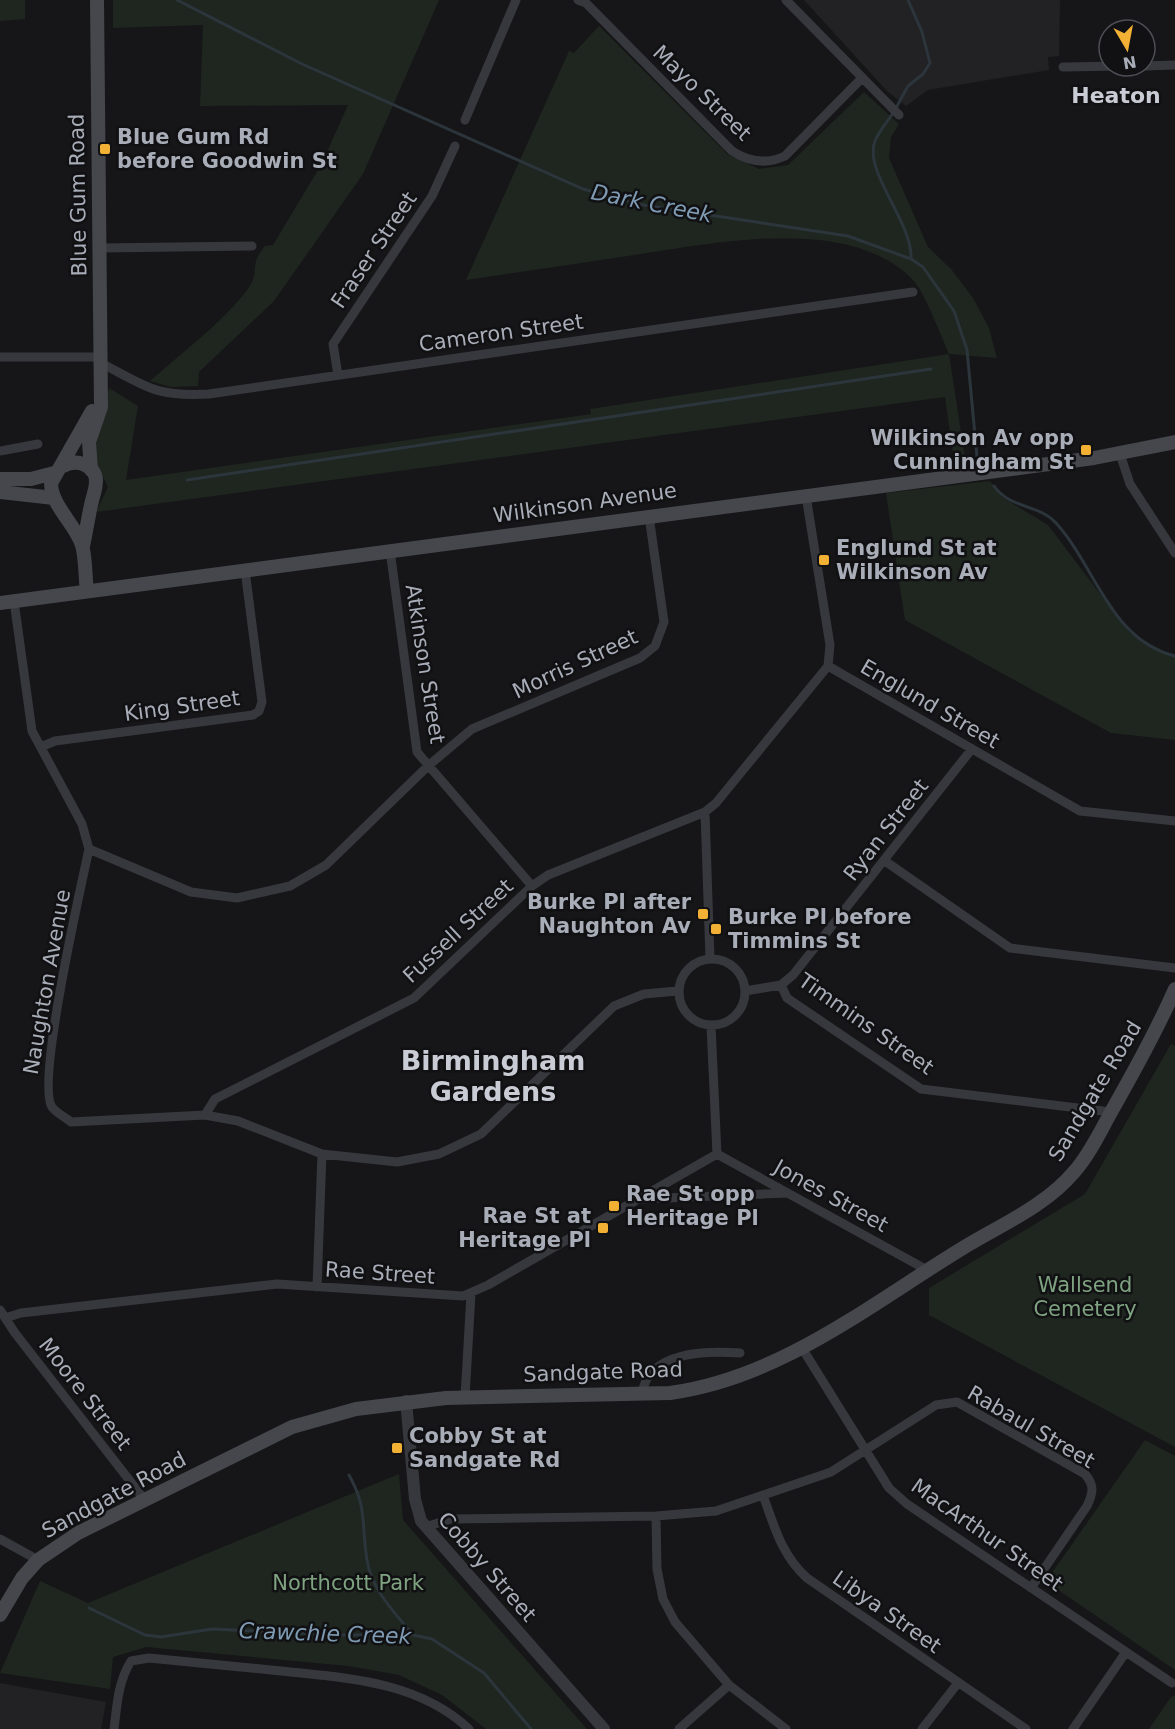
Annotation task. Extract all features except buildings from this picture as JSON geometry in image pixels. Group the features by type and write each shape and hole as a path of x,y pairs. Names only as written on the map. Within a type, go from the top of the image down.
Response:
{"main road":[{"name":"Blue Gum Road","path":"87,591 82,546 91,502 97,486 91,470 89,442 98,419 101,389 97,0"},
{"name":"Blue Gum Road","path":"82,546 57,501 51,483 90,415 101,389"},
{"name":"Wilkinson Avenue","path":"0,603 1120,454 1175,442"},
{"path":"0,479 31,479 76,462 91,470"},
{"path":"0,492 57,501 75,509 91,502"},
{"name":"Sandgate Road","path":"0,1615 22,1578 38,1560 78,1533 292,1427 356,1409 406,1401 465,1397 642,1394 690,1390 760,1368 802,1348 852,1319 1061,1185 1081,1164 1111,1112 1175,989"}],"street":[{"path":"465,120 516,0"},
{"name":"Mayo Street","path":"578,0 586,3 732,151 753,161 775,161 785,156 862,78"},
{"path":"786,0 899,115"},
{"path":"1157,66 1175,65"},
{"path":"1063,67 1097,66"},
{"name":"Fraser Street","path":"338,375 333,344 432,196 455,146"},
{"path":"100,248 252,246"},
{"name":"Cameron Street","path":"101,360 140,385 160,393 183,396 913,292"},
{"path":"0,357 101,360"},
{"path":"0,451 39,444"},
{"path":"1120,454 1130,484 1175,553"},
{"name":"Englund Street","path":"806,496 830,645 828,666 1080,811 1175,821"},
{"name":"Morris Street","path":"89,849 191,892 237,898 290,886 326,865 428,766 472,729 640,658 655,646 664,622 649,516"},
{"name":"Atkinson Street","path":"390,550 417,752 532,886"},
{"name":"King Street","path":"41,747 55,741 253,715 259,711 262,702 245,570"},
{"path":"15,601 32,731 82,824 89,849"},
{"name":"Fussell Street","path":"205,1115 215,1099 414,998 532,886 564,867 705,812 726,792 828,666"},
{"name":"Ryan Street","path":"781,985 793,975 971,750"},
{"path":"705,812 710,959"},
{"name":"Naughton Avenue","path":"89,849 61,983 47,1089 52,1107 71,1122 205,1115 238,1121 322,1154 397,1162 439,1154 481,1134 614,1006 645,994 678,991"},
{"path":"885,861 1010,948 1175,968"},
{"path":"710,959 721,960 738,971 745,991 744,1001 733,1018 711,1026 693,1020 685,1012 678,991 685,973 700,961 710,959"},
{"path":"745,991 781,985"},
{"name":"Timmins Street","path":"781,985 787,998 921,1089 1111,1112"},
{"path":"711,1026 717,1154"},
{"path":"317,1287 322,1154"},
{"name":"Jones Street","path":"717,1154 927,1270"},
{"name":"Rae Street","path":"3,1314 277,1284 453,1297 471,1294 717,1154"},
{"path":"641,1199 790,1193"},
{"path":"465,1397 471,1294"},
{"name":"Moore Street","path":"3,1314 144,1499"},
{"name":"MacArthur Street","path":"802,1348 889,1488 907,1504 1172,1683"},
{"path":"642,1394 648,1377 675,1358 705,1352 740,1353"},
{"name":"Cobby Street","path":"406,1401 414,1499 425,1527 604,1729"},
{"name":"Rabaul Street","path":"425,1527 451,1519 656,1516 716,1510 831,1472 936,1405 957,1402 1085,1474 1091,1482 1094,1491 1087,1506 1031,1588"},
{"name":"Libya Street","path":"763,1496 782,1548 794,1567 1026,1729"},
{"path":"656,1516 657,1569 663,1599 675,1622 729,1685 786,1729"},
{"path":"0,1539 38,1560"},
{"path":"1073,1729 1126,1652"},
{"path":"114,1729 124,1671 131,1661 149,1658 371,1681 424,1698 458,1718 469,1729"},
{"path":"922,1729 958,1683"},
{"path":"679,1729 729,1685"}],"shaded area":[{"path":"804,0 1060,0 1059,56 1048,57 1049,70 928,90 906,106 887,91"},
{"path":"0,1683 106,1702 101,1729 0,1729"}],"green space":[{"path":"0,0 25,0 25,19 0,21"},
{"path":"113,0 439,0 363,174 274,301 199,372 198,386 171,387 150,381 231,309 251,284 260,252 265,246 273,245 321,165 348,105 200,106 203,25 113,28"},
{"path":"599,26 727,154 759,169 788,165 864,92 899,124 891,137 889,158 928,247 951,269 973,298 989,328 997,358 949,354 928,304 913,280 886,259 853,246 816,240 777,238 698,245 466,280 569,51 574,53"},
{"path":"949,354 965,458 954,460 945,397 96,512 108,487 95,461 93,449 98,422 109,388 138,406 126,480 591,414 590,409"},
{"path":"990,481 1002,497 1048,525 1129,632 1175,657 1175,740 1111,733 905,620 886,493"},
{"name":"Wallsend Cemetery","path":"1171,1044 1175,1046 1175,1447 929,1315 929,1288 1085,1194"},
{"path":"1145,1440 1175,1456 1175,1670 1051,1585 1049,1577"},
{"name":"Northcott Park","path":"399,1474 403,1520 587,1729 486,1729 442,1695 399,1675 348,1666 146,1647 113,1657 110,1689 0,1673 40,1581 88,1603"},
{"path":"1175,1695 1175,1729 1149,1729 1171,1697"}],"waterway":[{"name":"Dark Creek","path":"177,0 302,64 583,189 637,204 848,236 911,259 923,267 954,311 967,350 977,457"},
{"path":"896,108 908,86 923,74 930,63 922,32 908,0"},
{"path":"893,113 877,137 873,153 882,182 905,229 911,259"},
{"path":"187,480 931,369"},
{"name":"Dark Creek","path":"994,486 1008,499 1041,512 1056,523 1119,618 1135,635 1153,647 1175,656"},
{"path":"349,1475 361,1507 369,1571 385,1600 413,1635"},
{"name":"Crawchie Creek","path":"89,1608 145,1635 161,1637 212,1629 339,1635 413,1635 432,1639 484,1673 531,1729"}],"place":[{"name":"Blue Gum Rd before Goodwin St","path":"105,149"},
{"name":"Wilkinson Av opp Cunningham St","path":"1086,450"},
{"name":"Englund St at Wilkinson Av","path":"824,560"},
{"name":"Burke Pl after Naughton Av","path":"703,914"},
{"name":"Burke Pl before Timmins St","path":"716,929"},
{"name":"Rae St opp Heritage Pl","path":"614,1206"},
{"name":"Rae St at Heritage Pl","path":"603,1228"},
{"name":"Cobby St at Sandgate Rd","path":"397,1448"}],"district":[{"name":"Heaton","path":"1116,95"},
{"name":"Birmingham Gardens","path":"493,1076"}]}
